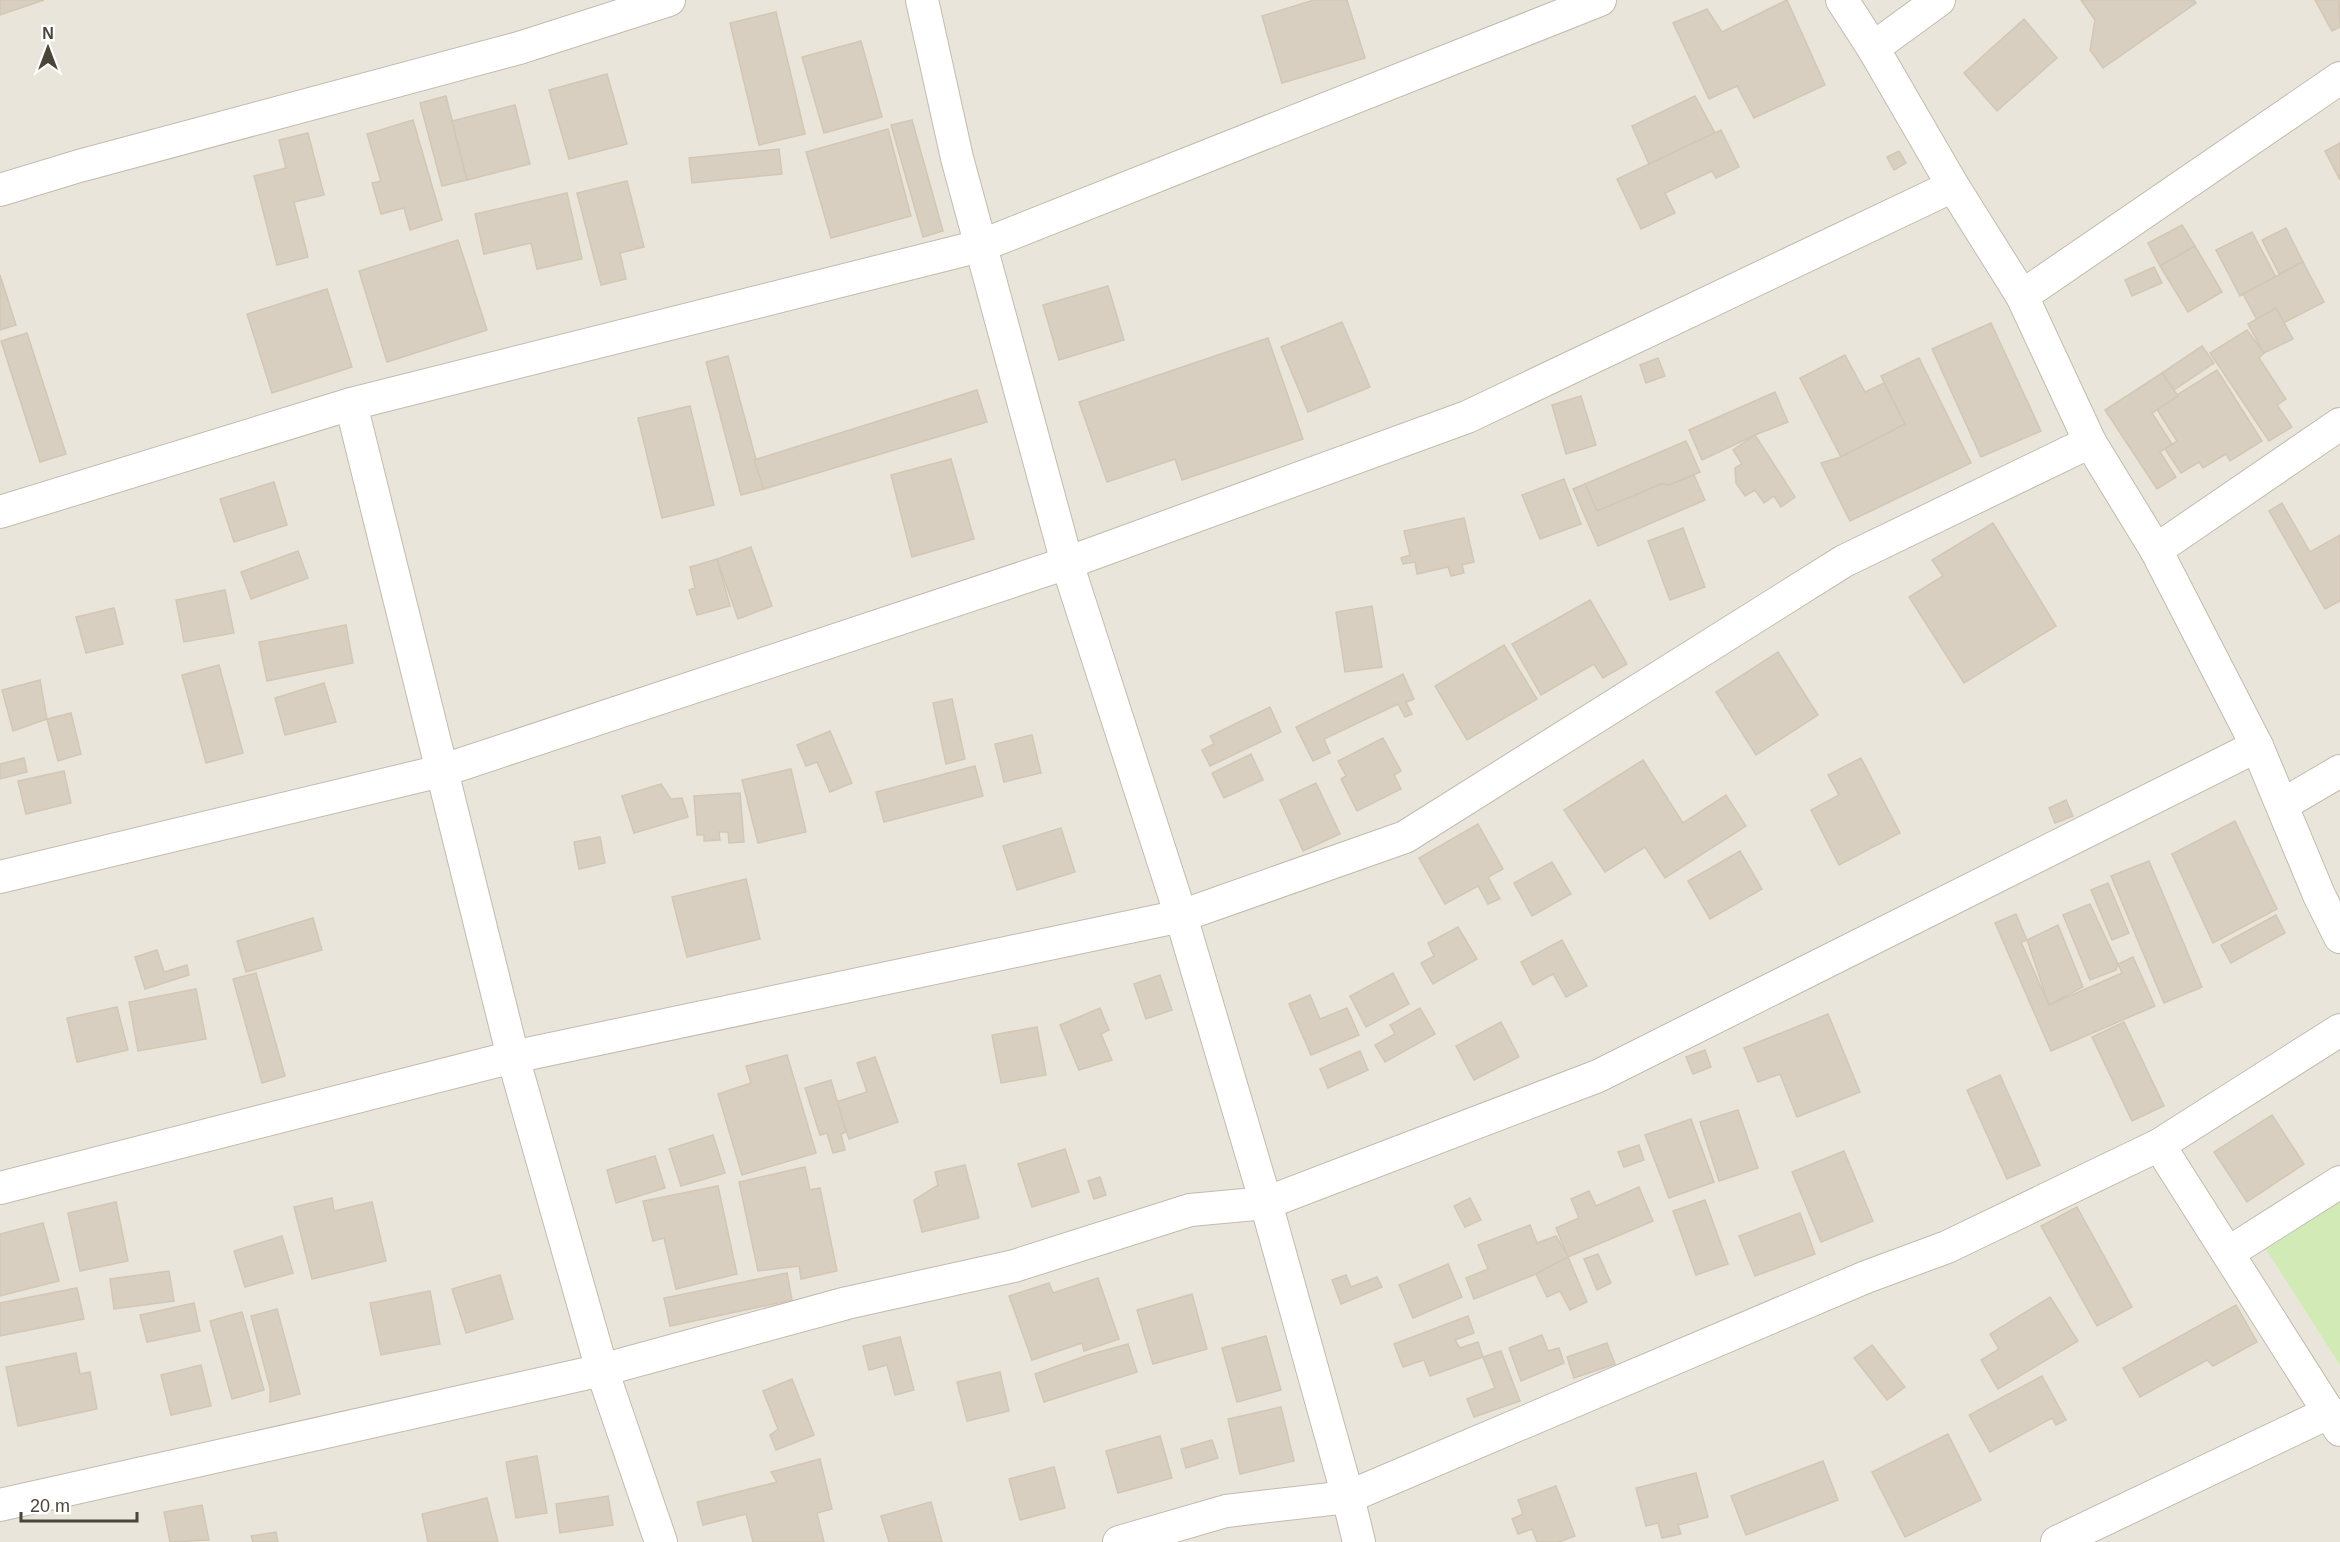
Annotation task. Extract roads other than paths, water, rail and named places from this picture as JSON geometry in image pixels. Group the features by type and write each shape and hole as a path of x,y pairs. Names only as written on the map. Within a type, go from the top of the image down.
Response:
{"street":[{"path":"0,190 79,166 519,48 669,0"},
{"path":"922,0 957,158 1066,563 1181,916 1266,1203 1359,1542"},
{"path":"0,512 351,404 980,246 1600,0"},
{"path":"1842,0 1873,48 1953,186 2022,296 2090,442 2156,550 2257,746 2319,895 2340,937"},
{"path":"1873,48 1939,0"},
{"path":"2022,296 2340,78"},
{"path":"0,877 441,771 1066,563 1467,417 1953,186"},
{"path":"351,404 513,1057 602,1370 661,1542"},
{"path":"2156,550 2340,424"},
{"path":"0,1188 513,1057 1181,916 1405,837 1844,561 2090,442"},
{"path":"0,1505 602,1370 847,1303 1014,1266 1190,1210 1266,1203 1598,1076 2257,746"},
{"path":"2282,805 2340,771"},
{"path":"1119,1542 1226,1510 1348,1497 1866,1277 1947,1247 2159,1145 2340,1030"},
{"path":"2056,1542 2335,1421 2159,1145"},
{"path":"2228,1253 2340,1182"}]}
